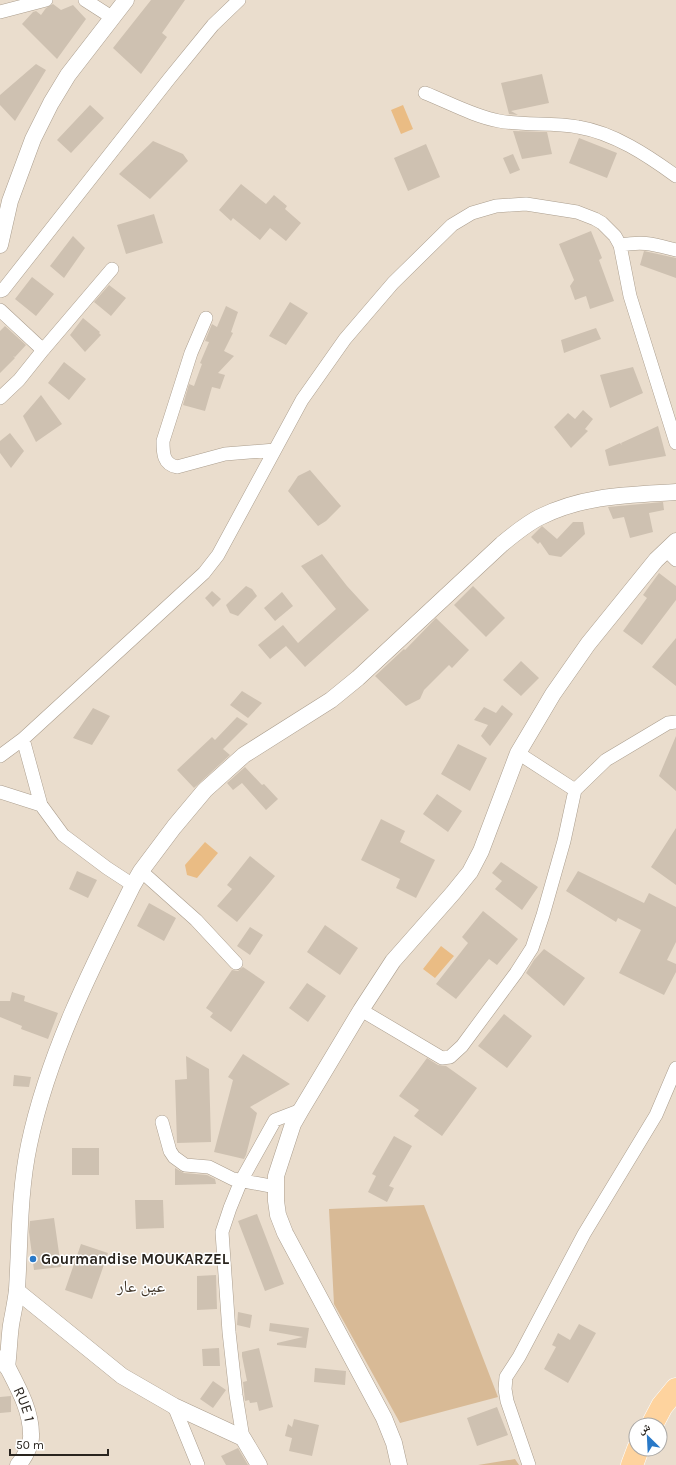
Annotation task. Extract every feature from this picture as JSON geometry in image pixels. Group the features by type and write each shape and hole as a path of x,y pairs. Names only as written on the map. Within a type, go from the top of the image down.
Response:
{"highway":[{"path":"656,1417 662,1406 676,1389"}],"street":[{"path":"0,12 46,0"},
{"path":"85,0 113,18"},
{"path":"0,245 10,201 33,139 51,103 68,75 126,0"},
{"path":"0,291 3,290 213,25 239,0"},
{"path":"424,93 498,121 543,123 598,131 645,154 676,176"},
{"path":"0,756 23,739 204,573 218,555 302,400 345,339 404,273 452,225 472,213 496,206 526,204 577,212 602,223 615,236 620,245 630,296 676,443"},
{"path":"620,245 638,242 650,243 676,250"},
{"path":"0,398 19,380 112,269"},
{"path":"0,310 43,350"},
{"path":"206,318 191,353 163,441 163,456 171,466 177,467 225,454 275,450"},
{"path":"8,1367 11,1326 17,1291 22,1188 29,1145 40,1102 53,1063 86,980 137,878 174,827 205,790 244,755 331,700 358,678 502,544 520,530 539,518 560,508 582,501 604,497 676,492"},
{"path":"399,1465 394,1443 384,1418 284,1233 278,1215 276,1201 276,1176 293,1124 361,1010 393,961 470,872 481,851 518,753 554,694 588,644 656,560 673,550"},
{"path":"361,1010 442,1058 450,1057 462,1046 516,973 532,948 562,848 575,790 606,760 668,723 676,722"},
{"path":"23,739 41,805 63,835 107,868 137,878 196,920 236,963"},
{"path":"518,753 575,790"},
{"path":"0,792 41,805"},
{"path":"529,1465 507,1401 505,1389 506,1377 519,1357 584,1234 656,1115 676,1068"},
{"path":"260,1465 243,1438 236,1396 229,1332 222,1232 241,1181 276,1120 301,1110"},
{"path":"162,1122 167,1142 174,1157 185,1165 209,1167 233,1180 276,1187"},
{"path":"17,1291 122,1376 174,1406 243,1438"},
{"name":"RUE 1","path":"0,1351 30,1418 32,1435 25,1456 18,1465"},
{"path":"174,1406 198,1465"}],"shaded area":[{"path":"403,105 413,129 401,134 391,110"},
{"path":"205,842 218,853 197,878 187,875 185,865"},
{"path":"441,946 454,956 435,978 423,969"},
{"path":"424,1205 498,1397 400,1423 334,1304 329,1209"},
{"path":"515,1459 519,1465 478,1465"}],"building":[{"path":"151,0 185,0 162,33 167,37 141,74 113,48"},
{"path":"53,4 61,10 73,5 86,19 57,59 22,24 33,12 36,11 41,15 46,8"},
{"path":"36,64 46,70 15,121 0,105 0,95"},
{"path":"542,74 549,103 511,111 518,115 509,114 501,83"},
{"path":"90,105 104,118 71,153 57,140"},
{"path":"513,131 547,132 552,154 522,159"},
{"path":"579,138 617,153 607,178 569,163"},
{"path":"153,141 183,154 188,161 150,199 119,174"},
{"path":"426,144 440,177 408,191 394,158"},
{"path":"513,154 520,170 510,174 503,158"},
{"path":"241,184 266,204 274,195 287,206 285,209 301,223 286,241 270,228 260,240 233,218 231,221 219,210"},
{"path":"154,214 163,243 126,254 117,225"},
{"path":"591,231 602,258 599,260 614,301 590,309 586,296 575,300 570,286 574,280 559,244"},
{"path":"73,236 85,248 64,278 50,266"},
{"path":"644,251 676,258 676,278 640,265"},
{"path":"32,277 54,294 36,316 15,299"},
{"path":"109,285 126,298 111,316 94,302"},
{"path":"290,302 308,313 286,345 269,336"},
{"path":"226,306 238,312 231,332 233,333 224,351 234,356 218,373 225,375 220,389 212,387 205,411 183,405 189,384 194,386 202,364 200,363 209,342 205,341 212,324 217,327"},
{"path":"83,318 100,332 99,333 101,335 85,352 70,335"},
{"path":"5,326 26,345 15,357 13,356 15,358 0,373 0,331"},
{"path":"596,328 601,339 564,353 561,340"},
{"path":"64,362 86,379 69,400 48,383"},
{"path":"633,367 643,393 610,408 600,375"},
{"path":"41,395 62,424 36,442 23,416"},
{"path":"583,410 593,419 585,429 588,431 571,448 554,427 568,413 575,419"},
{"path":"658,426 666,456 609,466 605,450 620,443 622,445 621,443"},
{"path":"10,433 24,451 11,468 0,453 0,441"},
{"path":"310,470 341,506 326,521 318,526 288,491 298,476"},
{"path":"663,502 664,510 649,513 653,532 630,538 624,517 613,519 608,507"},
{"path":"573,522 583,522 585,534 561,557 549,555 540,542 538,544 531,537 542,526 557,539"},
{"path":"322,554 347,586 369,610 305,667 286,646 270,659 258,645 283,625 298,643 336,609 301,566"},
{"path":"659,573 676,586 676,600 642,645 623,631 647,598 643,595"},
{"path":"246,586 252,589 257,596 238,616 230,613 226,605"},
{"path":"473,586 505,618 486,637 454,605"},
{"path":"212,591 221,599 213,607 205,598"},
{"path":"282,592 293,606 275,621 264,608"},
{"path":"436,618 469,650 452,668 449,665 424,690 420,699 406,706 375,676 404,649 405,650"},
{"path":"676,638 676,686 652,667"},
{"path":"521,661 539,678 521,696 503,680"},
{"path":"242,691 262,703 248,718 230,705"},
{"path":"502,705 513,714 490,746 481,736 488,725 474,720 484,707 496,713"},
{"path":"93,708 110,716 92,745 73,738"},
{"path":"237,717 248,724 223,749 230,755 194,788 177,770 212,737 215,740"},
{"path":"676,736 676,791 659,776"},
{"path":"458,744 487,758 470,791 441,774"},
{"path":"245,767 278,799 266,810 242,783 233,790 227,783"},
{"path":"437,794 462,811 448,832 423,814"},
{"path":"381,819 405,831 400,842 435,860 416,898 396,888 400,879 361,860"},
{"path":"676,828 676,885 651,867"},
{"path":"250,856 275,876 237,922 217,906 232,889 227,885"},
{"path":"501,862 538,887 522,910 495,889 502,881 492,873"},
{"path":"77,871 97,880 88,898 69,889"},
{"path":"578,871 644,903 649,893 676,907 676,942 667,960 676,964 676,972 664,995 619,973 641,930 618,918 616,922 566,891"},
{"path":"149,903 176,918 164,941 137,926"},
{"path":"483,911 518,939 497,965 489,959 456,999 436,984 468,943 462,937"},
{"path":"325,925 358,948 340,975 307,952"},
{"path":"250,927 263,935 250,955 237,946"},
{"path":"544,949 585,978 564,1006 526,973 534,960"},
{"path":"243,967 265,982 231,1032 210,1017 213,1013 206,1008 232,970 238,971"},
{"path":"307,983 326,996 308,1022 289,1008"},
{"path":"12,992 25,996 24,1001 58,1013 48,1039 21,1029 22,1026 0,1017 0,1001 10,1001"},
{"path":"504,1014 532,1036 507,1068 478,1046"},
{"path":"243,1054 290,1084 250,1107 257,1113 244,1159 214,1152 233,1080 228,1077"},
{"path":"186,1056 209,1069 211,1142 177,1143 175,1080 187,1079"},
{"path":"427,1058 438,1065 446,1066 477,1088 442,1136 414,1116 419,1110 399,1096"},
{"path":"14,1075 31,1077 29,1087 13,1086"},
{"path":"394,1136 412,1146 389,1186 394,1188 387,1202 368,1192 376,1176 372,1174"},
{"path":"72,1148 99,1148 99,1175 72,1175"},
{"path":"175,1168 184,1173 207,1175 215,1179 216,1184 175,1185"},
{"path":"135,1200 163,1200 164,1228 136,1229"},
{"path":"257,1214 284,1284 265,1291 238,1221"},
{"path":"54,1218 61,1267 34,1270 29,1232 30,1221"},
{"path":"81,1244 108,1253 92,1299 65,1290"},
{"path":"216,1275 217,1309 197,1310 197,1276"},
{"path":"238,1312 252,1315 250,1328 237,1325"},
{"path":"270,1323 309,1328 306,1348 277,1345 277,1343 303,1337 269,1331"},
{"path":"579,1324 596,1333 568,1383 544,1369 556,1347 552,1345 558,1333 570,1340"},
{"path":"219,1348 220,1366 203,1366 202,1349"},
{"path":"259,1348 273,1407 259,1411 257,1402 250,1403 249,1400 245,1401 243,1382 247,1381 242,1352"},
{"path":"315,1368 346,1371 345,1385 314,1382"},
{"path":"213,1381 226,1390 213,1408 200,1399"},
{"path":"11,1396 11,1412 0,1413 0,1397"},
{"path":"497,1407 508,1435 477,1446 467,1418"},
{"path":"294,1419 319,1425 312,1456 289,1451 292,1438 285,1436 288,1424 292,1427"},
{"path":"238,1448 248,1465 226,1465 221,1456"}],"place":[{"name":"Gourmandise MOUKARZEL","path":"33,1259"}],"district":[{"name":"عين عار","path":"141,1286"}]}
